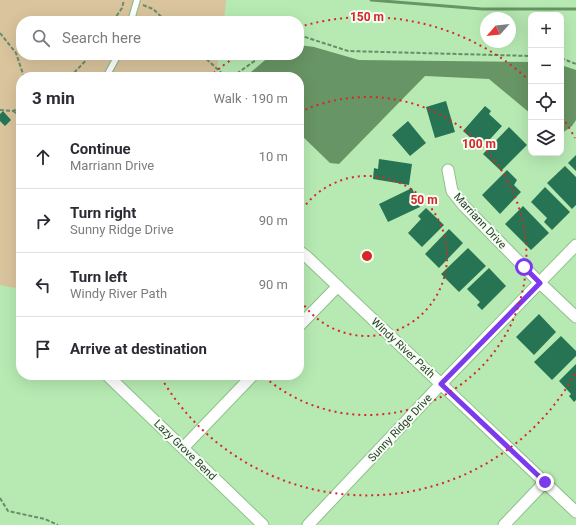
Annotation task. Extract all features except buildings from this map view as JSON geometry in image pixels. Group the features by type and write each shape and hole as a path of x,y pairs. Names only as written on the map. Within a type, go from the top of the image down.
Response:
{"street":[{"name":"Marriann Drive","path":"448,170 452,191 464,206 576,317"},
{"name":"Sunny Ridge Drive","path":"308,525 441,384 576,245"},
{"name":"Windy River Path","path":"304,255 576,512"},
{"path":"304,321 338,286"},
{"name":"Lazy Grove Bend","path":"112,380 263,525"},
{"path":"183,448 247,380"},
{"path":"504,525 545,482"}],"lane":[{"path":"133,16 137,2"},
{"path":"109,72 115,60"}],"path":[{"path":"116,16 122,8 124,0"},
{"path":"137,2 153,9 161,16"},
{"path":"0,32 16,52"},
{"path":"304,37 348,51 528,56"},
{"path":"564,59 576,64"},
{"path":"19,60 22,72"},
{"path":"75,72 86,60"},
{"path":"207,60 221,72"},
{"path":"239,72 256,60"},
{"path":"0,110 13,111 16,113"},
{"path":"0,498 8,511 45,519 58,525"}],"shaded area":[{"path":"0,0 226,0 224,16 16,16 16,60 218,60 217,72 16,72 16,287 0,285"},
{"path":"304,46 314,47 359,60 528,62 528,112 489,79 425,76 339,164 330,163 304,138 304,72 251,72 265,60 304,60"},
{"path":"564,66 576,70 576,120 572,126 564,132"}],"waterway":[{"path":"371,0 482,9 576,9"}],"route":[{"path":"524,267 540,283 441,384 545,482"}]}
